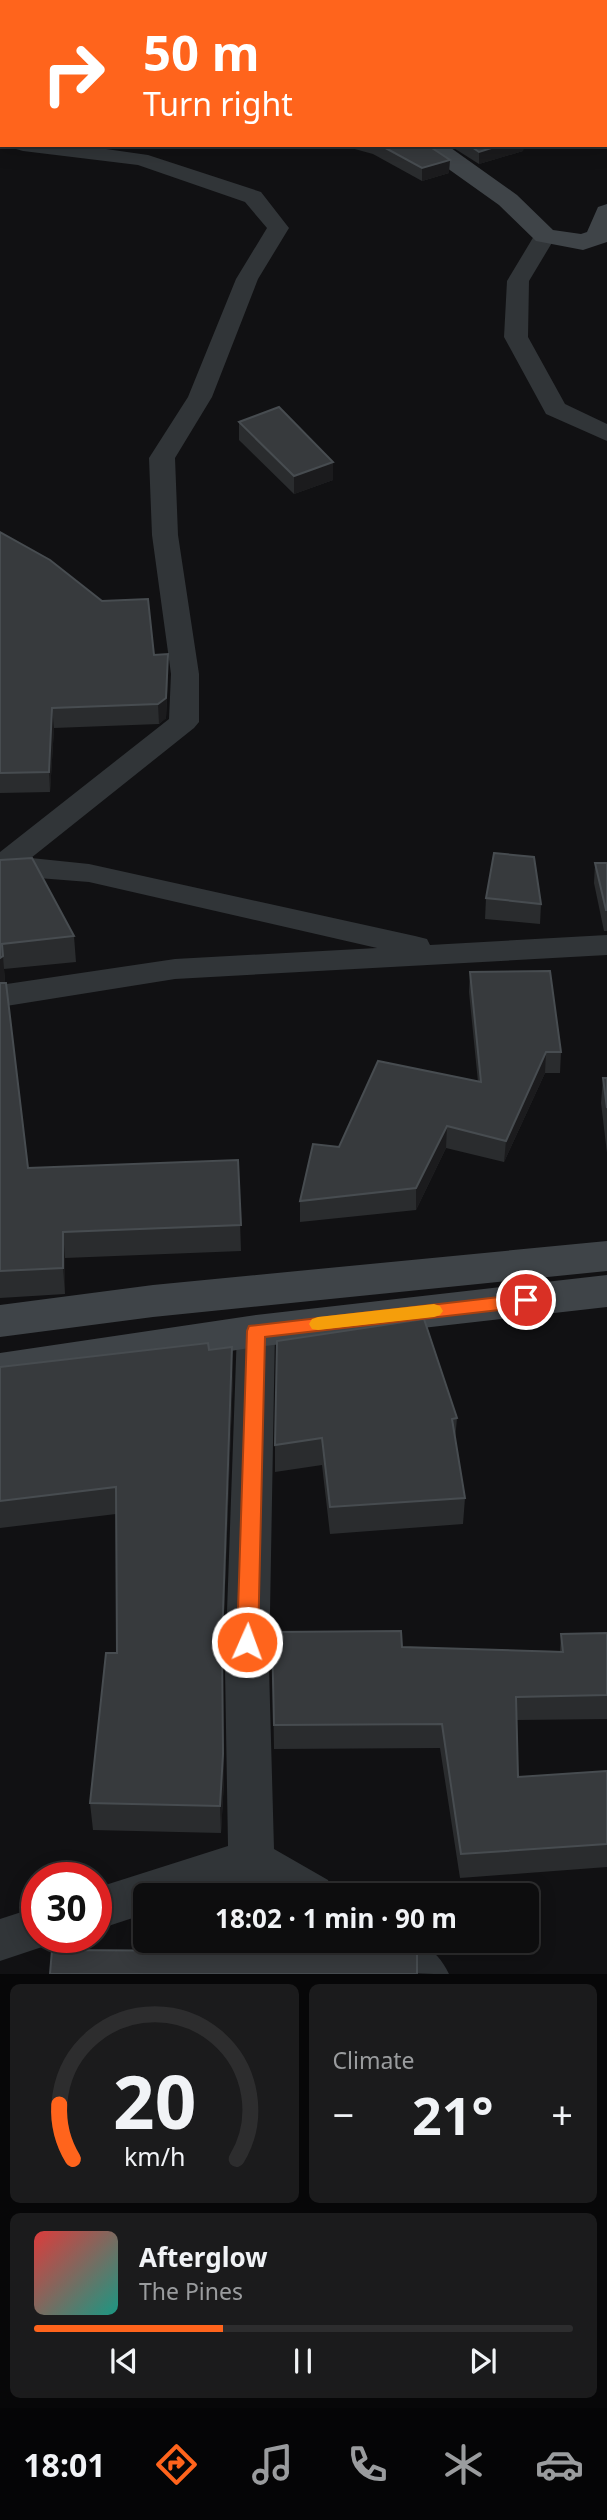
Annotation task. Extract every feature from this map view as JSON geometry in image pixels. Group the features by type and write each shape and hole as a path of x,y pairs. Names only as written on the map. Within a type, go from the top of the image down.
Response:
{"street":[{"path":"1,865 184,722 185,674 164,535 162,458 200,397 247,279 278,228 253,197 141,159 40,147"},
{"path":"428,147 442,153 508,200 545,236 583,242 598,237 607,212"},
{"path":"545,236 518,281 516,337 555,409 607,433"},
{"path":"1,865 89,873 455,955"},
{"path":"0,996 175,970 607,945"},
{"path":"0,1321 153,1301 607,1256"},
{"path":"0,1370 256,1331 607,1291"},
{"path":"251,1859 247,1668 256,1331"},
{"path":"112,1904 251,1859 292,1883"},
{"path":"0,1940 21,1933"},
{"path":"397,1953 425,1974"}],"building":[{"path":"384,147 430,147 450,160 422,168"},
{"path":"472,147 495,147 479,152"},
{"path":"279,407 333,462 294,476 239,422"},
{"path":"0,532 50,560 102,601 148,599 154,655 168,654 166,698 158,704 52,708 49,772 0,773"},
{"path":"494,853 534,857 541,904 486,898"},
{"path":"32,858 74,936 2,944 3,956 0,958 0,860"},
{"path":"595,863 607,863 607,910 606,910"},
{"path":"550,971 561,1052 546,1052 506,1141 447,1126 416,1188 300,1201 313,1144 339,1147 378,1061 481,1082 470,972"},
{"path":"0,983 6,983 28,1168 238,1160 241,1225 63,1232 63,1268 0,1271"},
{"path":"603,1078 607,1078 607,1108"},
{"path":"424,1319 457,1418 452,1419 465,1498 330,1507 322,1438 275,1445 277,1341"},
{"path":"208,1343 209,1350 232,1347 222,1641 223,1754 220,1806 90,1803 106,1653 117,1653 116,1487 0,1501 0,1367"},
{"path":"401,1631 402,1647 563,1652 561,1634 607,1633 607,1695 516,1697 518,1777 607,1771 607,1844 461,1854 442,1724 274,1725 272,1632"},
{"path":"112,1950 133,1950 133,1953 417,1953 417,1974 50,1974 52,1953 112,1953"}],"slow traffic":[{"path":"318,1324 434,1311"}],"route":[{"path":"247,1642 256,1331 526,1300"}]}
